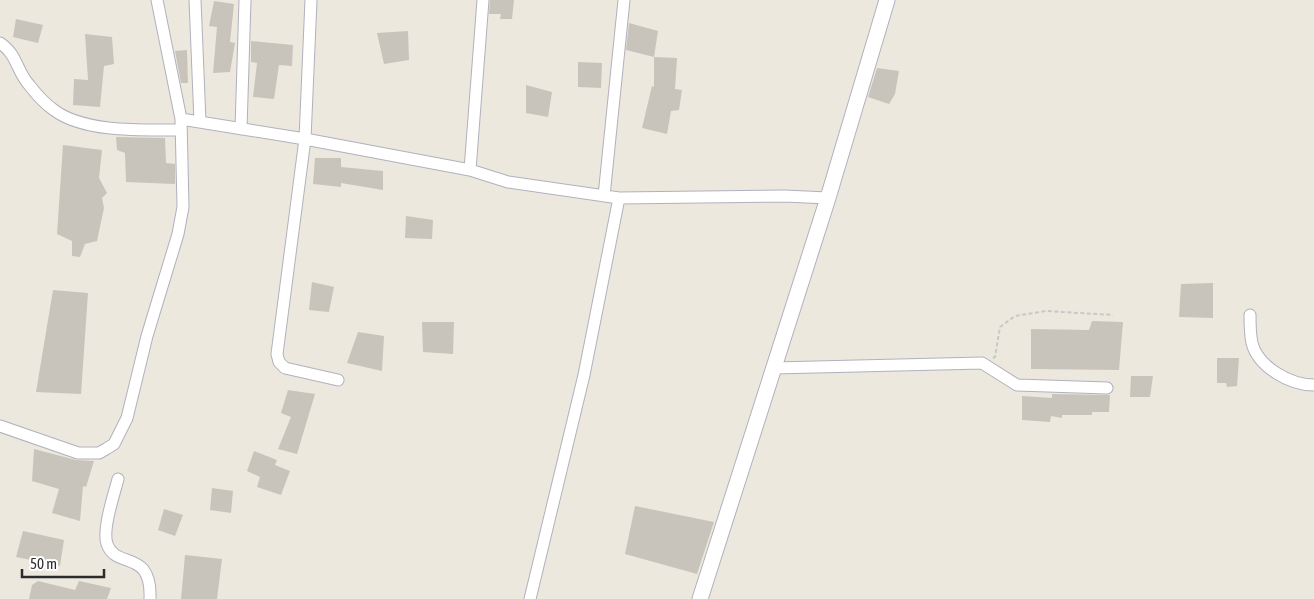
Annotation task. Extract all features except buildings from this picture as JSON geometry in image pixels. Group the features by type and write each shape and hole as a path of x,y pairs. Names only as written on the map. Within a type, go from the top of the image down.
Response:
{"street":[{"path":"0,426 78,453 99,453 114,444 127,418 147,336 178,234 183,207 181,125 158,0"},
{"path":"195,0 200,122"},
{"path":"241,129 245,0"},
{"path":"311,0 305,139 277,354 279,362 285,368 338,380"},
{"path":"470,170 483,0"},
{"path":"604,196 624,0"},
{"path":"700,599 828,198 887,0"},
{"path":"0,43 12,51 26,82 37,95 55,111 75,121 145,130 200,122 305,139 470,170 508,182 619,198 784,196 828,198"},
{"path":"530,599 584,375 619,198"},
{"path":"1250,315 1252,344 1260,357 1288,382 1314,385"},
{"path":"774,368 982,364 1017,385 1107,388"},
{"path":"118,480 106,535 107,544 112,552 144,570 150,585 150,599"}],"path":[{"path":"982,364 996,357 1000,327 1015,316 1046,311 1112,314"}]}
